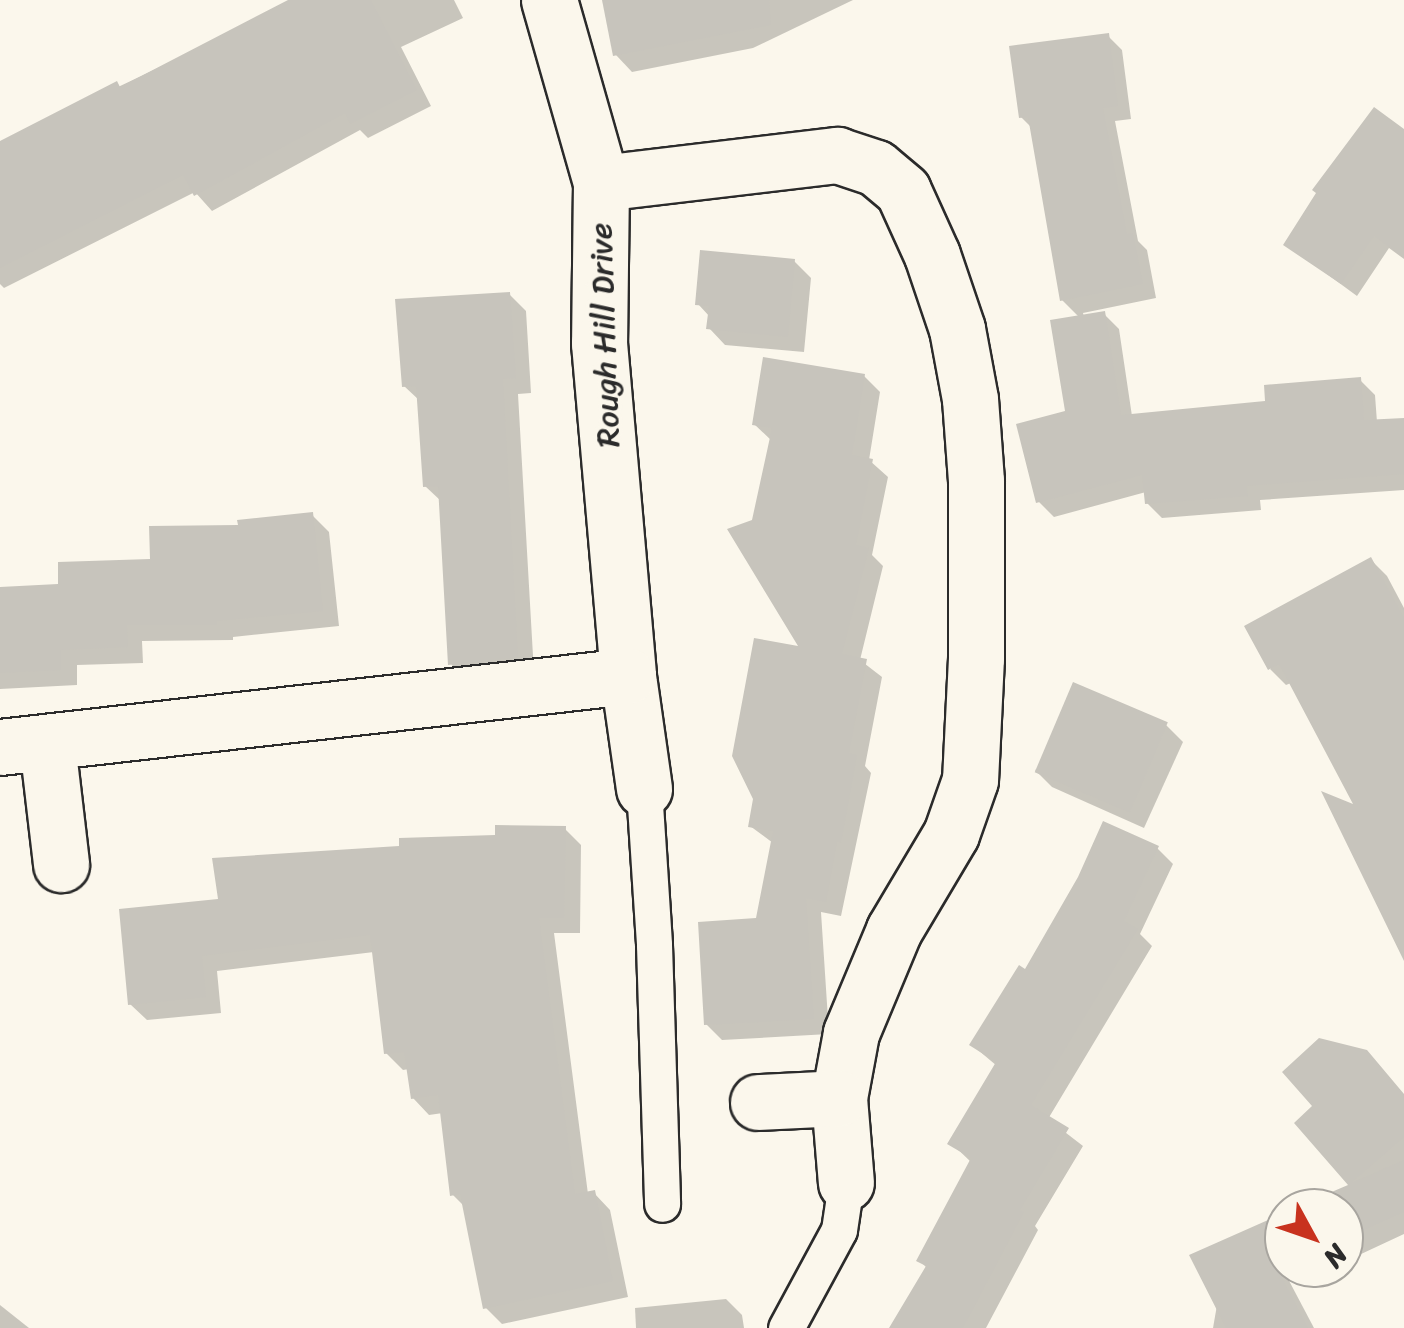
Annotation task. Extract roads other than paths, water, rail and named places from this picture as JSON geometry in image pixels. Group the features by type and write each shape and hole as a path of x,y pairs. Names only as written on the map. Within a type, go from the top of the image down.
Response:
{"street":[{"name":"Rough Hill Drive","path":"549,0 601,184 599,343 628,676 644,789"},
{"path":"601,184 837,155 876,168 902,190 932,255 958,329 970,398 976,481 976,658 970,780 951,834 866,987 851,1033 839,1098 846,1182"},
{"path":"61,864 23,745 628,676"},
{"path":"758,1102 839,1098"}],"lane":[{"path":"644,789 654,945 662,1204"},
{"path":"786,1328 839,1230 846,1182"}]}
